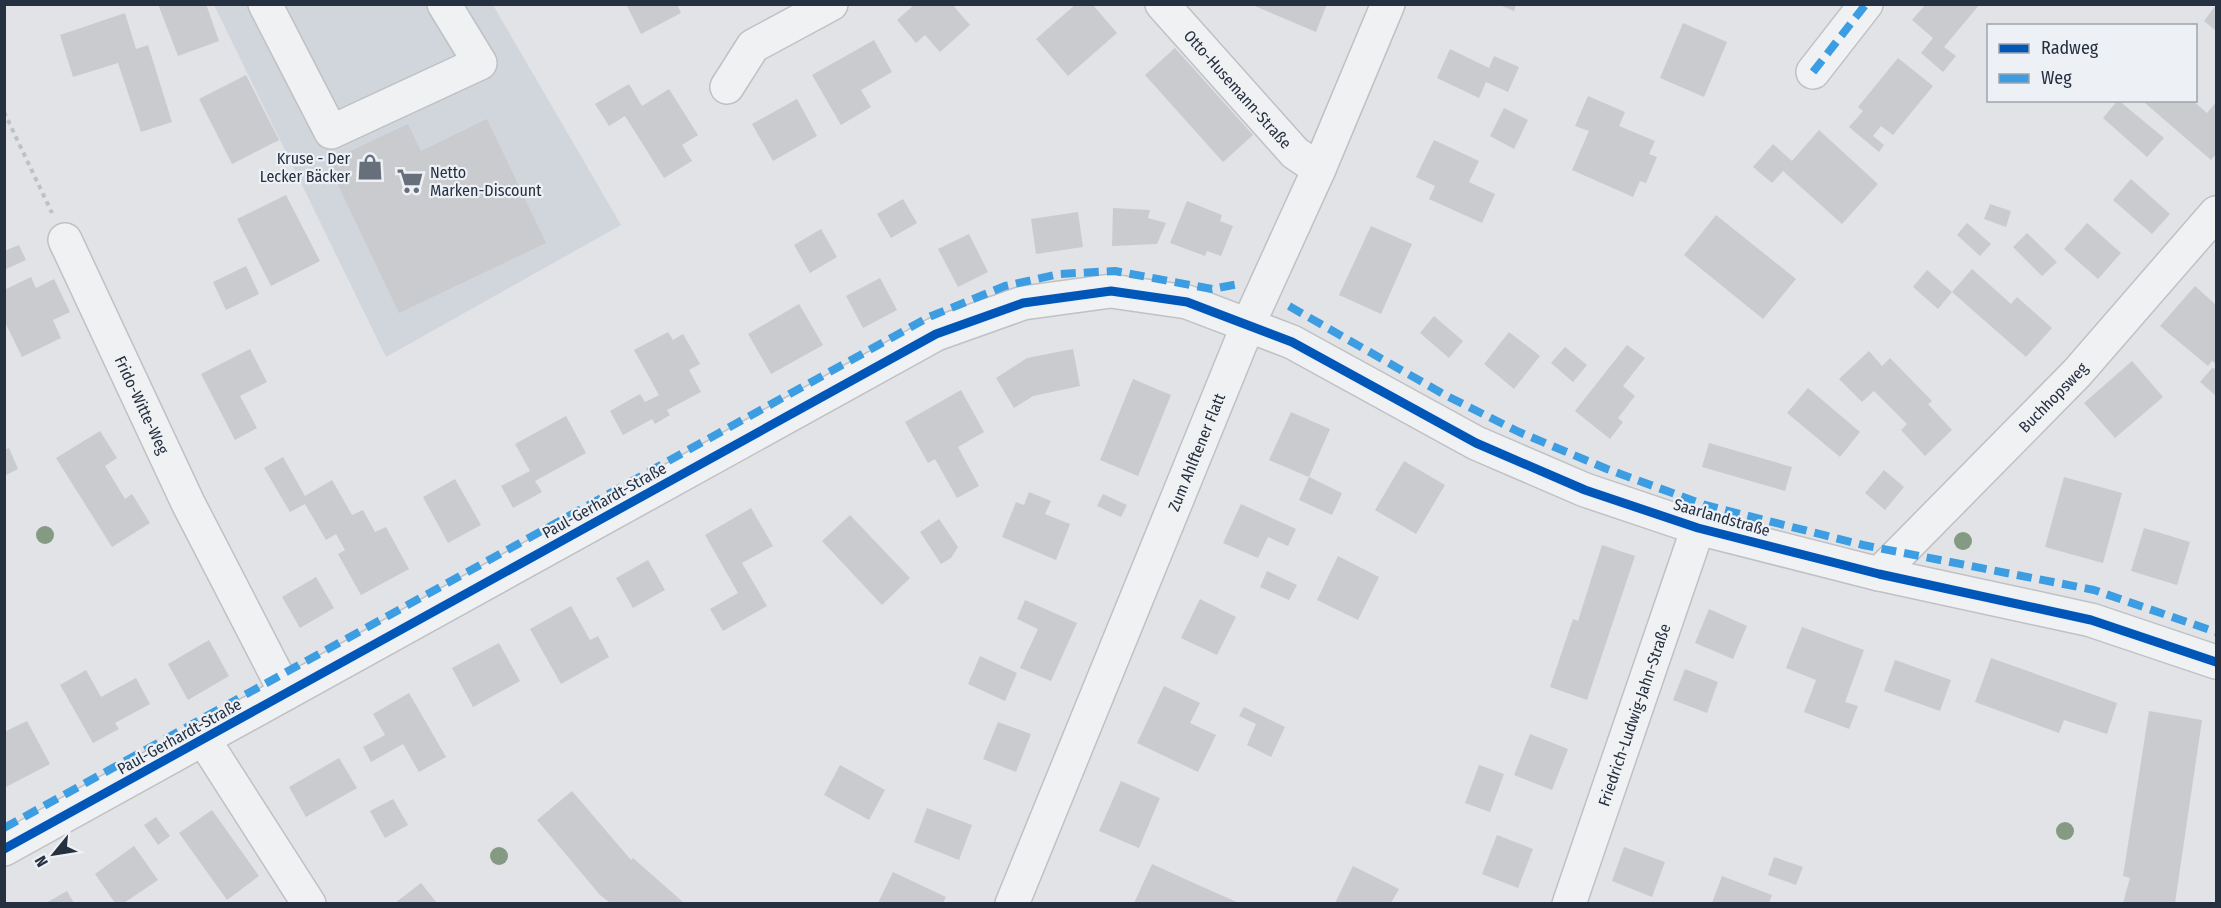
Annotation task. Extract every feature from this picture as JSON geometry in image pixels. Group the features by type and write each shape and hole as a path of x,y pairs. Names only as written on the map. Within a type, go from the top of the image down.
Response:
{"street":[{"path":"265,6 331,132 480,63 444,4"},
{"path":"727,87 753,46 831,4"},
{"name":"Otto-Husemann-Straße","path":"1162,4 1295,153 1319,169"},
{"name":"Zum Ahlftener Flatt","path":"1012,903 1248,325 1319,169 1388,4"},
{"path":"1813,72 1866,4"},
{"name":"Buchhopsweg","path":"1879,574 2077,373 2217,213"},
{"name":"Frido-Witte-Weg","path":"65,240 188,503 286,693"},
{"name":"Paul-Gerhardt-Straße","path":"4,849 936,334 1023,303 1111,291 1187,302 1248,325"},
{"name":"Saarlandstraße","path":"1248,325 1292,342 1476,443 1585,490 1698,528 1879,574 2091,620 2217,662"},
{"name":"Friedrich-Ludwig-Jahn-Straße","path":"1569,903 1698,528"},
{"path":"204,740 309,903"}],"path":[{"path":"4,112 65,240"}],"shaded area":[{"path":"214,5 493,5 621,225 386,357"}],"building":[{"path":"158,4 206,4 219,41 178,56"},
{"path":"626,4 677,4 681,13 641,34"},
{"path":"915,4 952,4 970,25 940,52 925,35 916,43 897,20"},
{"path":"1076,4 1092,4 1117,33 1068,76 1036,39"},
{"path":"1250,4 1327,4 1316,32"},
{"path":"1497,4 1516,4 1514,11"},
{"path":"1926,4 1980,4 1944,47 1956,56 1943,72 1921,53 1933,38 1912,20"},
{"path":"2216,5 2216,31 2204,21"},
{"path":"125,13 136,49 148,45 172,122 141,132 118,63 73,77 60,35"},
{"path":"1683,23 1727,42 1704,97 1660,78"},
{"path":"874,40 892,72 861,90 871,107 841,125 812,75"},
{"path":"1175,48 1253,135 1223,162 1145,75"},
{"path":"1450,49 1489,68 1494,56 1519,67 1508,92 1486,82 1479,98 1437,78"},
{"path":"1898,58 1933,86 1893,135 1881,126 1873,136 1884,145 1879,152 1849,127 1863,111 1858,107"},
{"path":"246,75 279,140 232,164 199,99"},
{"path":"629,84 642,106 669,89 698,135 682,145 692,161 664,178 625,116 609,126 595,104"},
{"path":"1588,96 1625,112 1619,126 1655,141 1649,154 1657,157 1646,183 1640,181 1633,197 1572,170 1589,131 1575,126"},
{"path":"797,99 817,136 773,161 752,124"},
{"path":"2116,102 2120,102 2164,138 2147,157 2103,118"},
{"path":"2194,102 2207,113 2216,102 2216,154 2211,160 2145,103"},
{"path":"1504,108 1528,120 1514,149 1490,136"},
{"path":"487,119 546,243 399,313 327,162 408,124 421,151"},
{"path":"1819,130 1878,184 1842,224 1783,171 1772,183 1753,167 1773,144 1792,161"},
{"path":"1434,140 1479,161 1469,182 1495,194 1482,223 1429,199 1435,186 1416,177"},
{"path":"2131,179 2170,214 2152,234 2113,200"},
{"path":"286,195 320,261 271,286 237,219"},
{"path":"903,199 917,223 891,238 877,214"},
{"path":"1187,201 1222,215 1220,221 1233,226 1221,256 1207,251 1205,256 1170,243"},
{"path":"1990,204 2011,211 2006,227 1984,219"},
{"path":"1113,208 1150,210 1148,218 1166,223 1157,244 1112,246"},
{"path":"1078,212 1083,247 1036,254 1031,219"},
{"path":"1716,215 1796,279 1763,319 1684,255"},
{"path":"1967,223 1991,244 1980,256 1957,235"},
{"path":"2087,223 2121,253 2098,279 2064,249"},
{"path":"1371,226 1412,244 1381,314 1339,295"},
{"path":"821,229 837,257 810,273 794,245"},
{"path":"2027,233 2057,262 2042,276 2013,247"},
{"path":"969,234 988,272 958,287 938,249"},
{"path":"19,245 26,260 4,270 4,251"},
{"path":"246,266 259,294 226,310 213,282"},
{"path":"1972,269 2011,304 2017,297 2052,328 2026,357 1952,292"},
{"path":"1927,270 1952,292 1938,309 1913,287"},
{"path":"31,277 36,288 54,279 70,312 53,320 61,338 22,357 4,320 4,290"},
{"path":"880,278 897,310 863,328 846,296"},
{"path":"2195,286 2216,305 2216,364 2212,361 2208,366 2160,326"},
{"path":"799,304 823,345 771,374 748,334"},
{"path":"1434,316 1463,341 1449,358 1420,333"},
{"path":"668,332 673,340 683,334 700,364 689,370 701,392 667,410 670,415 655,424 652,419 623,435 610,411 640,394 645,402 659,395 634,350"},
{"path":"1509,332 1540,356 1514,389 1484,364"},
{"path":"1627,345 1645,358 1623,386 1635,396 1618,418 1623,422 1610,439 1575,411"},
{"path":"1565,347 1587,365 1573,382 1551,363"},
{"path":"250,349 267,382 240,396 257,428 235,440 201,374"},
{"path":"1073,349 1080,386 1033,396 1014,408 996,378 1027,358"},
{"path":"1869,351 1882,366 1890,358 1932,401 1928,404 1952,430 1925,456 1901,430 1907,424 1874,391 1862,402 1839,379"},
{"path":"2132,361 2163,397 2115,438 2084,403"},
{"path":"2212,368 2216,369 2216,396 2200,382"},
{"path":"1133,379 1171,395 1138,476 1100,460"},
{"path":"1808,388 1860,432 1840,457 1787,413"},
{"path":"961,390 984,432 958,447 979,486 957,498 935,459 928,463 905,422"},
{"path":"1291,412 1330,429 1309,477 1269,460"},
{"path":"566,416 586,453 535,481 542,492 513,508 501,486 530,471 515,444"},
{"path":"100,431 117,458 105,466 125,499 132,494 150,523 112,547 56,458"},
{"path":"1709,443 1792,467 1785,491 1702,467"},
{"path":"9,448 18,469 4,476 4,450"},
{"path":"283,457 305,496 332,480 352,515 363,510 375,532 386,527 409,569 361,595 338,554 345,550 336,534 326,540 305,504 290,512 264,468"},
{"path":"1404,461 1445,485 1416,534 1375,510"},
{"path":"1884,470 1904,487 1885,510 1865,493"},
{"path":"1309,477 1342,493 1332,515 1299,500"},
{"path":"2064,477 2122,493 2103,563 2045,547"},
{"path":"455,479 481,525 448,543 423,497"},
{"path":"1029,492 1051,501 1045,514 1070,524 1056,560 1002,537 1016,502 1024,505"},
{"path":"1103,494 1127,505 1121,517 1097,506"},
{"path":"1241,504 1296,529 1288,546 1268,537 1258,558 1223,543"},
{"path":"751,508 773,546 742,563 767,606 723,631 710,609 738,593 705,535"},
{"path":"850,515 910,578 882,605 822,541"},
{"path":"939,519 958,547 951,558 941,564 920,532"},
{"path":"2144,528 2190,542 2177,585 2131,571"},
{"path":"1602,545 1635,556 1587,700 1550,687 1573,619 1578,621"},
{"path":"1338,556 1379,577 1358,620 1317,600"},
{"path":"648,560 665,590 633,608 616,578"},
{"path":"1267,571 1297,585 1289,600 1260,587"},
{"path":"316,577 334,608 300,628 282,597"},
{"path":"1200,599 1236,617 1217,655 1181,638"},
{"path":"1025,600 1077,623 1051,681 1020,668 1038,629 1017,619"},
{"path":"571,606 590,640 598,636 609,657 561,684 530,629"},
{"path":"1709,609 1747,626 1733,659 1695,643"},
{"path":"1802,627 1864,650 1845,702 1858,706 1849,729 1804,712 1816,680 1786,668"},
{"path":"209,640 229,676 188,700 168,664"},
{"path":"499,643 520,681 473,707 452,668"},
{"path":"980,656 1017,673 1005,701 968,684"},
{"path":"1991,658 2117,703 2107,734 2064,720 2059,733 1975,702"},
{"path":"1895,660 1951,680 1940,711 1884,691"},
{"path":"1685,669 1718,682 1707,713 1673,700"},
{"path":"86,670 101,697 136,678 150,704 115,723 119,729 93,743 60,685"},
{"path":"1164,686 1200,703 1190,723 1216,735 1198,772 1137,743"},
{"path":"409,693 446,757 419,772 403,744 371,762 363,747 385,735 373,714"},
{"path":"1244,707 1285,727 1271,757 1247,745 1256,724 1239,716"},
{"path":"2149,711 2202,720 2175,903 2123,903 2130,878 2123,876"},
{"path":"27,721 50,764 4,788 4,732"},
{"path":"998,722 1031,734 1016,772 983,759"},
{"path":"1530,734 1568,749 1552,790 1514,775"},
{"path":"339,758 357,788 306,817 289,787"},
{"path":"840,765 885,790 869,820 824,795"},
{"path":"1479,765 1504,774 1490,812 1465,803"},
{"path":"1121,781 1160,798 1139,848 1099,831"},
{"path":"572,791 631,860 633,858 684,903 610,903 600,895 537,820"},
{"path":"393,799 408,825 385,838 370,811"},
{"path":"927,808 972,825 959,860 914,842"},
{"path":"212,810 259,876 227,900 179,833"},
{"path":"156,817 170,836 158,845 144,825"},
{"path":"1497,835 1533,849 1518,888 1482,874"},
{"path":"134,846 158,880 124,903 115,903 95,874"},
{"path":"1624,847 1665,862 1652,897 1612,881"},
{"path":"1774,857 1803,867 1796,885 1768,875"},
{"path":"1152,864 1196,884 1239,903 1134,903"},
{"path":"1353,866 1399,889 1391,903 1335,903"},
{"path":"893,872 946,897 943,903 878,903"},
{"path":"1722,876 1772,895 1769,903 1712,903"},
{"path":"421,883 437,903 395,903"},
{"path":"67,891 74,903 46,903"}],"marked path":[{"path":"1813,72 1866,4"},
{"path":"4,828 929,317 1005,286 1059,274 1115,271 1212,289 1239,284"},
{"path":"1289,306 1445,395 1519,432 1607,469 1705,505 1863,545 2094,590 2216,632"}],"cycle path":[{"path":"4,849 936,334 1023,303 1111,291 1187,302 1292,342 1476,443 1585,490 1698,528 1879,574 2091,620 2216,662"}],"place":[{"name":"Kruse - Der Lecker Bäcker","path":"370,167"},
{"name":"Netto Marken-Discount","path":"410,181"}]}
